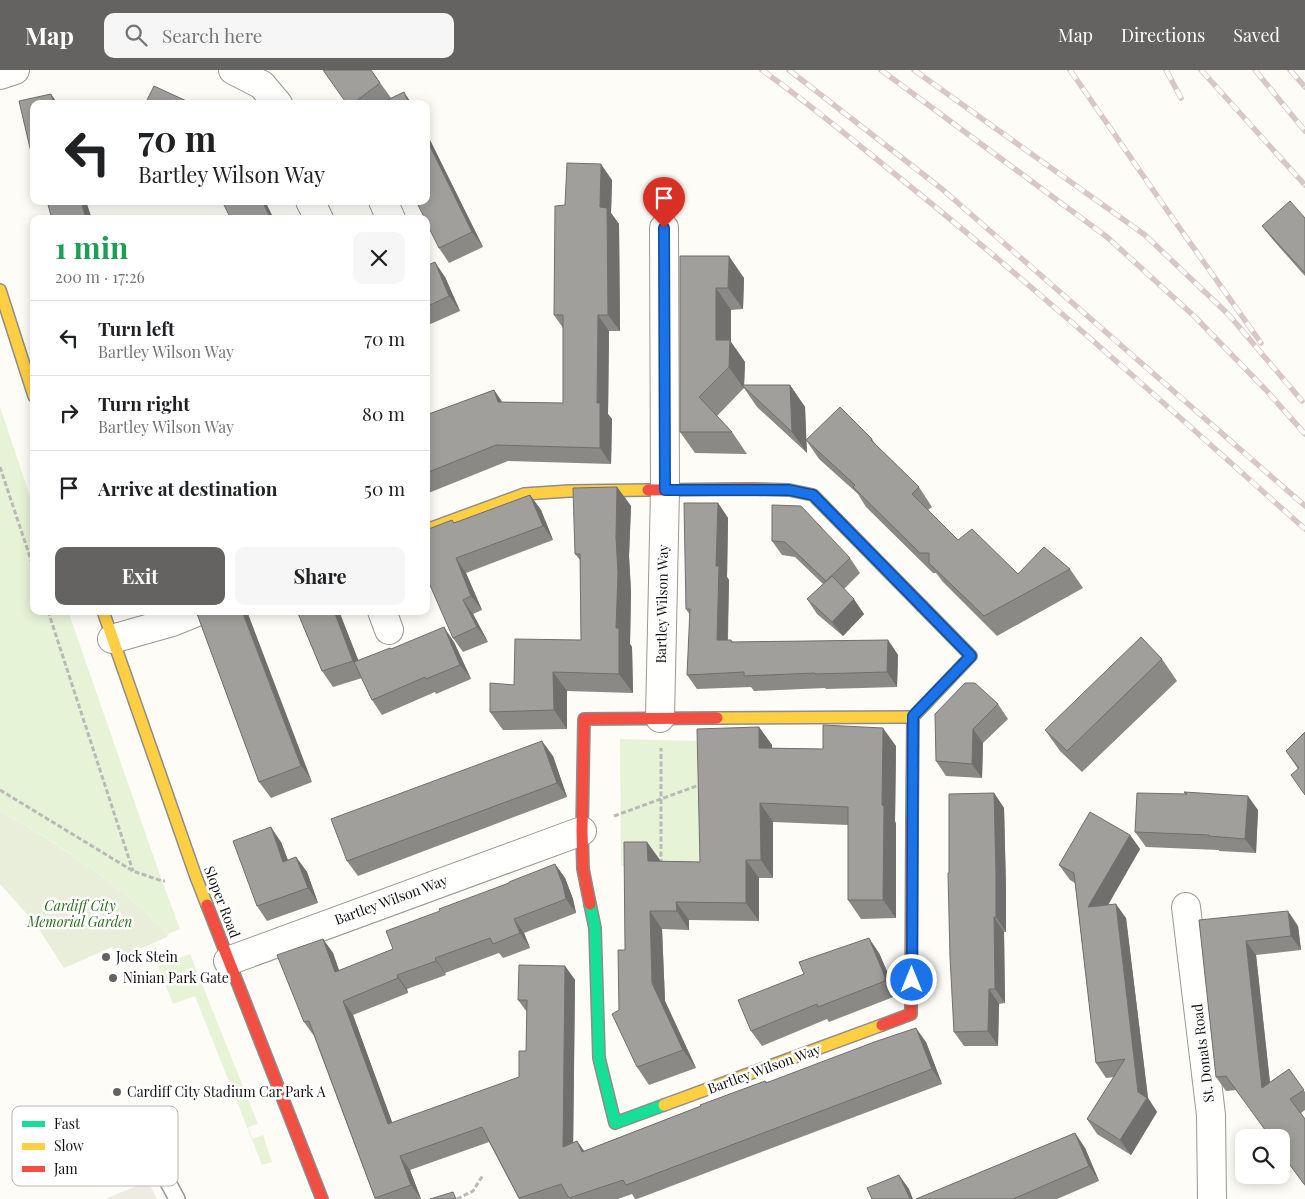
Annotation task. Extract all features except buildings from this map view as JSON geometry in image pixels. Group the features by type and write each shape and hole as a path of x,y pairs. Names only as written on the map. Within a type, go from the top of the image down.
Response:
{"street":[{"path":"0,74 15,70"},
{"path":"233,70 262,85 275,100"},
{"name":"Bartley Wilson Way","path":"660,729 665,490 664,228"},
{"path":"0,290 30,384"},
{"path":"430,529 524,494 569,491 789,490 813,495 971,656 913,716"},
{"name":"Sloper Road","path":"104,615 196,877 322,1199"},
{"path":"112,639 172,622 189,615"},
{"name":"Bartley Wilson Way","path":"913,716 911,1014 615,1123 599,1058 595,928 583,870 584,719 660,729 913,716"},
{"name":"Bartley Wilson Way","path":"228,960 582,830"},
{"name":"St. Donats Road","path":"1186,907 1211,1115 1212,1199"},
{"path":"1207,1199 1212,1199"}],"lane":[{"path":"170,1186 177,1199"}],"path":[{"path":"0,467 30,557"},
{"path":"0,790 133,871 49,615"},
{"path":"660,729 661,866"},
{"path":"613,817 706,782"},
{"path":"457,1199 473,1191 483,1175"}],"green space":[{"path":"0,407 30,496 30,615 69,615 180,929 168,934 128,897 78,859 0,811"},
{"path":"620,739 699,741 700,867 621,866"},
{"name":"Cardiff City Memorial Garden","path":"0,811 62,849 108,881 168,934 167,937 118,959 112,947 64,968 35,923 0,884"},
{"path":"190,954 258,1124 248,1127 253,1139 263,1135 272,1162 262,1165 195,996 173,1004 158,966"}],"shaded area":[{"path":"136,1186 150,1186 157,1199 105,1199"}],"railway":[{"path":"762,70 846,135 1000,261 1103,349 1305,529"},
{"path":"789,70 942,189 1305,506"},
{"path":"881,70 1107,237 1194,316 1265,389 1305,434"},
{"path":"914,70 1145,235 1229,315 1302,401"},
{"path":"1070,70 1261,343"},
{"path":"1166,70 1181,98"},
{"path":"1201,70 1305,185"},
{"path":"1255,70 1305,131"},
{"path":"1290,70 1305,87"}],"traffic: fast":[{"path":"912,819 913,717 971,656 922,606"},
{"path":"590,904 595,928 599,1058 615,1123 664,1105"}],"traffic: slow":[{"path":"0,290 30,384"},
{"path":"430,529 524,494 569,491 648,490"},
{"path":"104,615 207,905"},
{"path":"717,718 913,717"},
{"path":"664,1105 882,1025"}],"traffic: jam":[{"path":"648,490 789,490 813,495 922,606"},
{"path":"590,904 583,869 584,719 717,718"},
{"path":"882,1025 911,1014 912,819"},
{"path":"207,905 322,1199"}],"place":[{"name":"Jock Stein","path":"106,957"},
{"name":"Ninian Park Gate","path":"113,978"},
{"name":"Cardiff City Stadium Car Park A","path":"117,1092"}],"route":[{"path":"664,228 665,490 789,490 813,495 971,656 913,716 912,980"}]}
